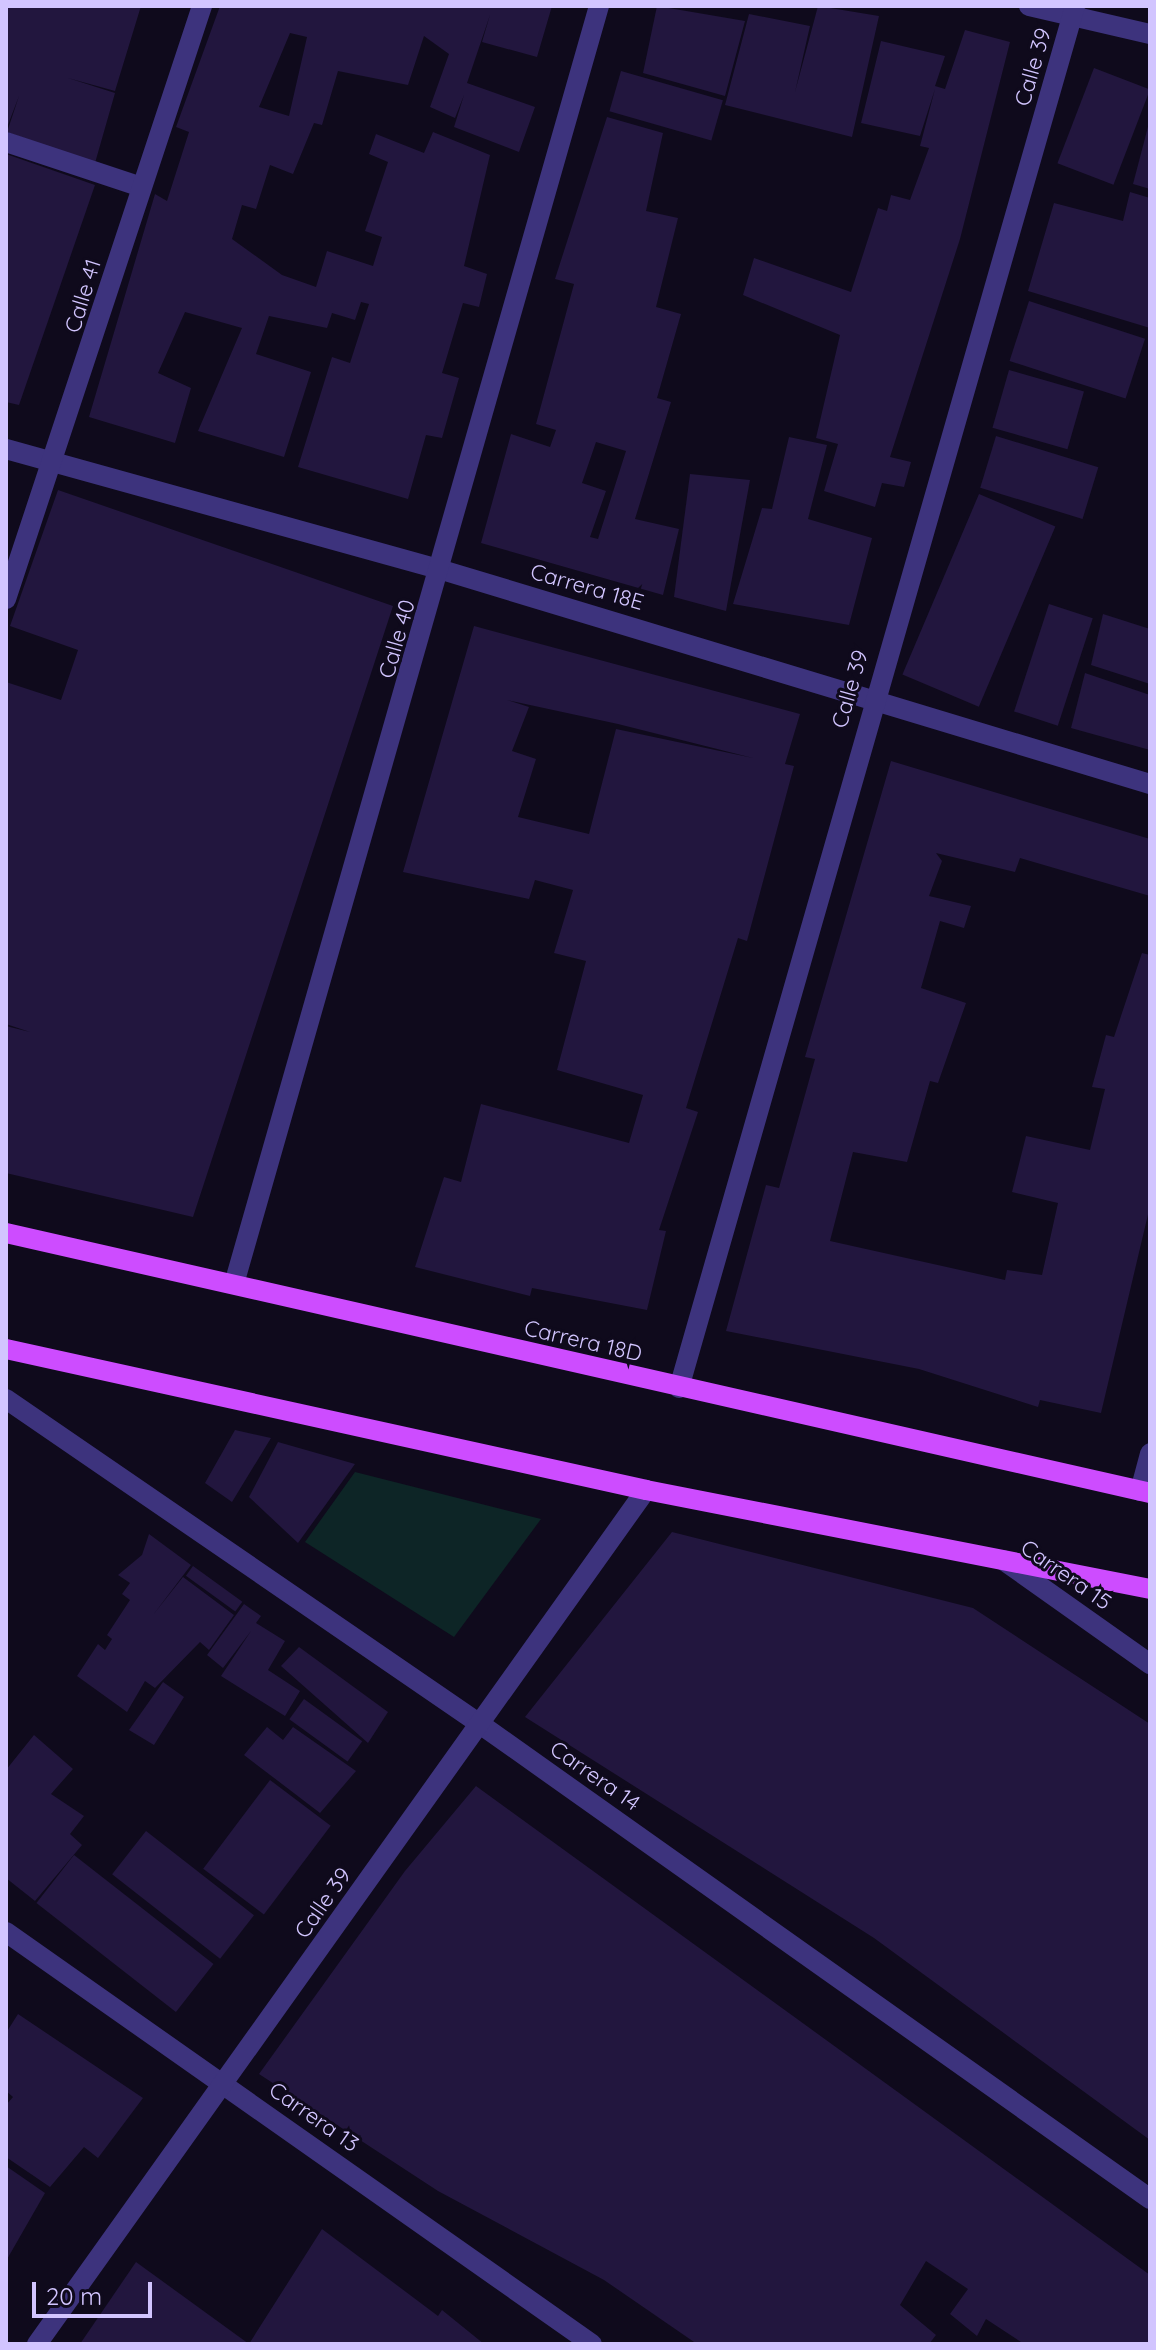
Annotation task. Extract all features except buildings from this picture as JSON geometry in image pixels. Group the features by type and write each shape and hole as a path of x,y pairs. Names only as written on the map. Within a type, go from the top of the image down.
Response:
{"main road":[{"name":"Carrera 18D","path":"6,1233 1145,1492"},
{"path":"6,1349 646,1490 994,1553 1150,1589"}],"street":[{"name":"Calle 41","path":"6,599 56,464 141,187 202,6"},
{"name":"Calle 40","path":"234,1284 442,570 599,6"},
{"path":"1029,6 1074,12 1150,34"},
{"name":"Calle 39","path":"679,1388 872,696 1074,12"},
{"path":"6,142 141,187"},
{"name":"Carrera 18E","path":"6,449 442,570 872,696 1150,784"},
{"name":"Carrera 14","path":"6,1399 480,1724 1150,2199"},
{"path":"1145,1492 1150,1453"},
{"name":"Calle 39","path":"37,2344 646,1490"},
{"name":"Carrera 15","path":"994,1553 1150,1664"},
{"name":"Carrera 13","path":"6,1932 592,2344"}],"green space":[{"path":"355,1472 541,1519 454,1637 305,1542"}]}
